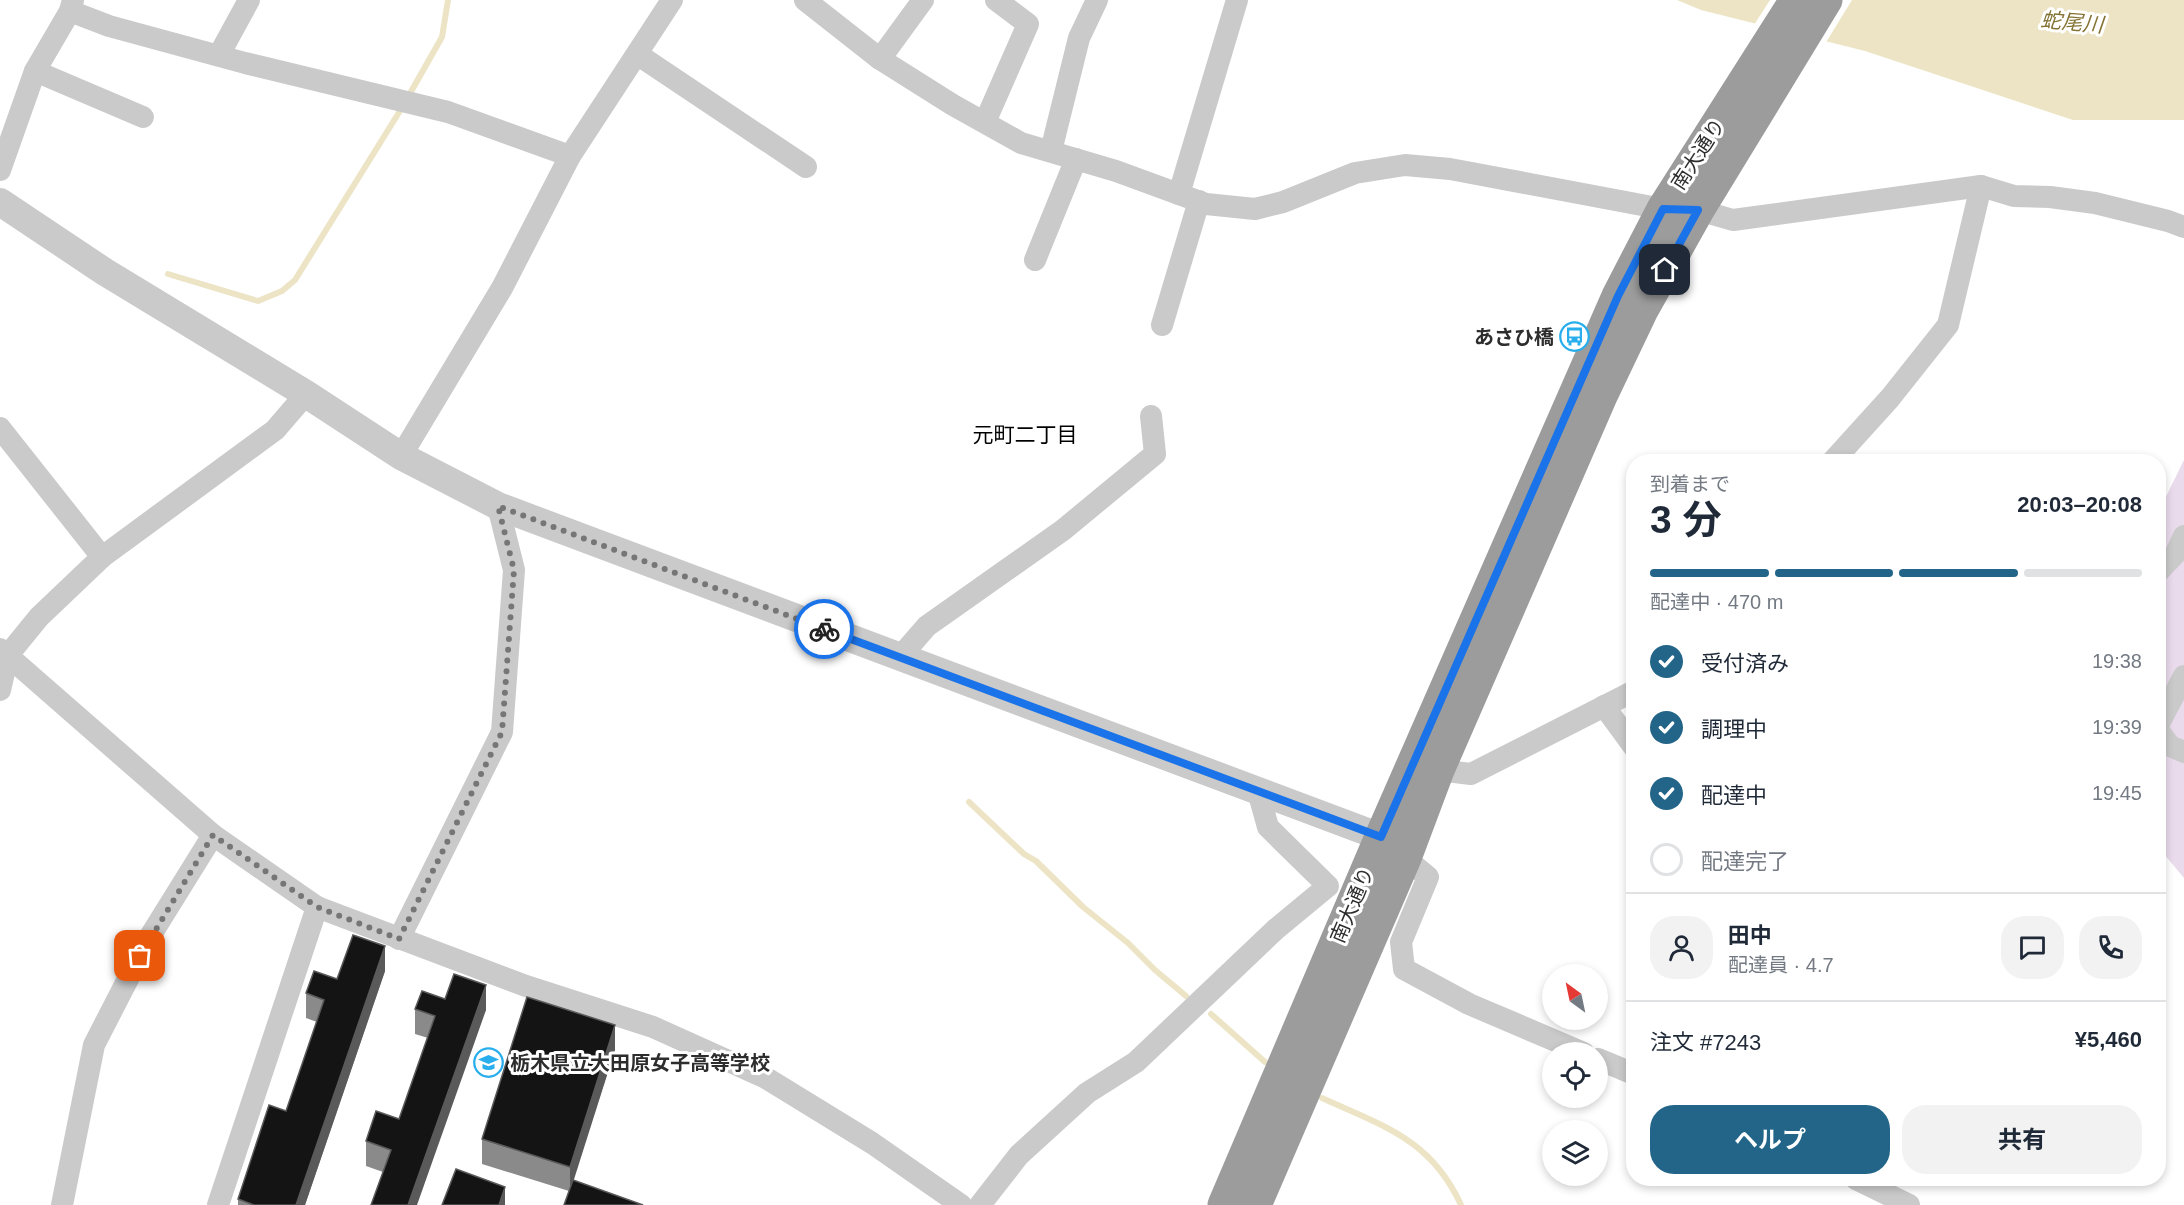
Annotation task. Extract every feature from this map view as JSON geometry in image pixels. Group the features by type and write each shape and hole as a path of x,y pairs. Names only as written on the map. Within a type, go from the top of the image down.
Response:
{"highway":[{"name":"南大通り","path":"1224,1205 1393,848 1438,770 1601,396 1642,310 1698,210 1787,38 1796,0"},
{"name":"南大通り","path":"1255,1205 1393,848 1618,296 1663,209 1787,38 1826,0"}],"street":[{"path":"219,55 249,0"},
{"path":"401,456 502,288 570,156 672,0"},
{"path":"804,0 880,59 953,105 1021,142 1116,171 1206,204 1255,208 1283,202 1355,173 1405,165 1450,169 1663,209 1698,210 1733,220 1981,186 2014,196 2050,197 2094,203 2184,227"},
{"path":"880,59 923,0"},
{"path":"985,122 1028,24 996,0"},
{"path":"1051,152 1079,38 1097,0"},
{"path":"1162,325 1189,198 1237,0"},
{"path":"0,171 36,71 72,6 110,26 448,112 570,156"},
{"path":"637,54 806,167"},
{"path":"36,71 143,117"},
{"path":"1035,260 1076,159"},
{"path":"1839,454 1896,390 1948,325 1981,186"},
{"path":"0,202 105,272 306,394 401,456 498,506 1258,791 1393,848 1428,877 1401,942 1404,969 1469,1004 1558,1042"},
{"path":"0,690 4,652 39,617 102,557 275,430 306,394"},
{"path":"900,657 927,626 1063,531 1155,454 1151,416"},
{"path":"0,428 102,557"},
{"path":"399,939 502,732 514,570 498,506"},
{"path":"2166,564 2176,553 2184,536"},
{"path":"4,652 213,835 317,907 526,986 653,1027 766,1078 872,1143 961,1205"},
{"path":"2166,710 2184,676"},
{"path":"1438,770 1471,774 1626,695"},
{"path":"1604,706 1626,736"},
{"path":"2166,741 2170,746 2184,752"},
{"path":"980,1205 1019,1155 1061,1116 1087,1093 1136,1062 1276,929 1328,886 1268,826 1258,791"},
{"path":"62,1205 94,1045 149,938 213,835"},
{"path":"218,1205 317,907"},
{"path":"1608,1063 1626,1071"},
{"path":"1868,1186 1896,1202"}],"shaded area":[{"path":"2184,460 2184,878 2166,856 2166,497"}],"water":[{"name":"蛇尾川","path":"1677,0 2184,0 2184,120 2073,120 1865,51 1701,10"}],"pier":[{"path":"1770,0 1852,0 1825,44 1754,25"}],"building":[{"path":"353,935 385,946 296,1205 254,1205 238,1199 269,1105 286,1111 324,1000 306,993 314,971 337,979"},
{"path":"454,974 486,985 408,1205 371,1205 391,1150 366,1141 376,1111 399,1119 435,1016 415,1009 422,991 445,999"},
{"path":"527,997 615,1025 570,1167 482,1139"},
{"path":"456,1169 505,1187 499,1205 442,1205"},
{"path":"573,1180 643,1205 564,1205"}],"waterway":[{"path":"408,97 442,37 448,0"},
{"path":"168,274 258,301 282,291 295,280 403,106"},
{"path":"969,802 1024,854 1036,861 1083,907 1128,943 1186,996"},
{"path":"1211,1014 1265,1062"},
{"path":"1322,1098 1385,1127 1420,1150 1435,1164 1461,1205"}],"way so far":[{"path":"140,956 213,835 317,907 399,939 502,732 514,570 498,506 824,629"}],"place":[{"name":"あさひ橋","path":"1575,337"},
{"name":"栃木県立大田原女子高等学校","path":"489,1063"}],"district":[{"name":"元町二丁目","path":"1025,434"}],"route":[{"path":"824,629 1381,837 1618,296 1663,209 1698,210 1665,270"}]}
